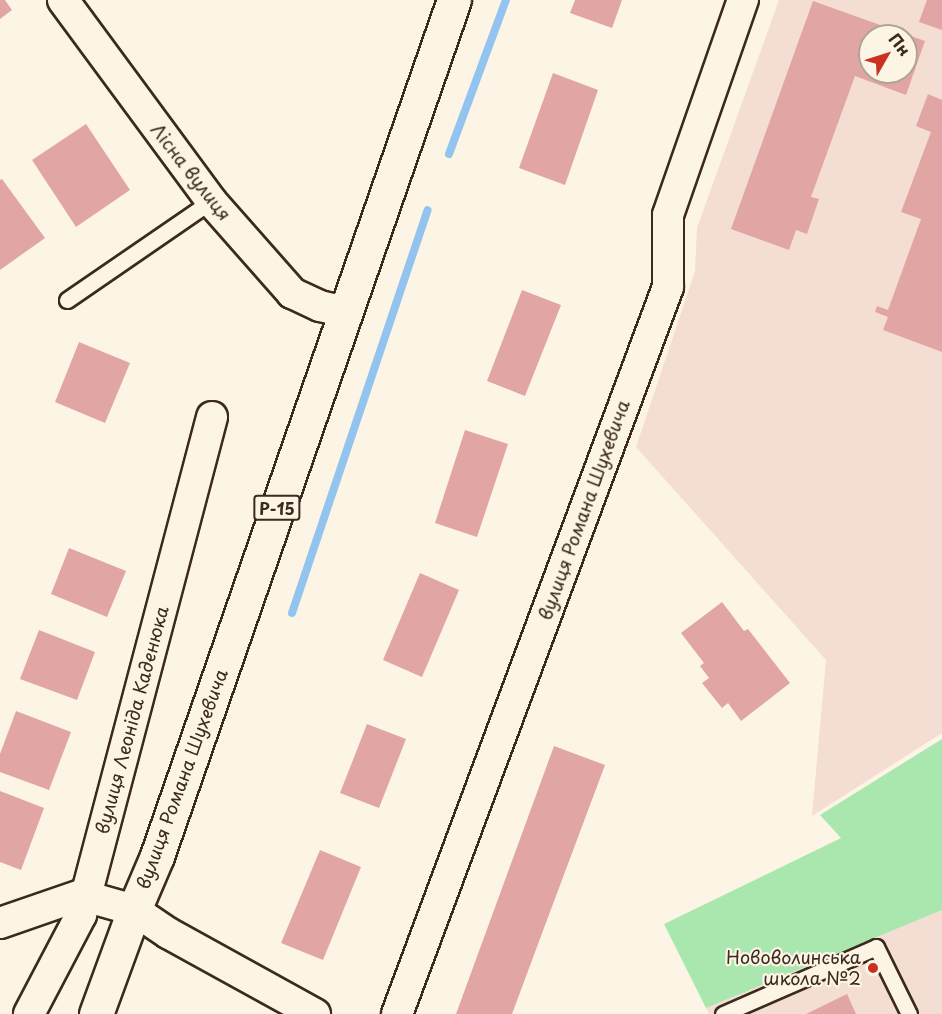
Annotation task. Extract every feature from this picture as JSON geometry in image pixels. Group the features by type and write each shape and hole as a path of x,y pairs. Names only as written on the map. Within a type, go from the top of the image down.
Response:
{"main road":[{"name":"вулиця Романа Шухевича","path":"96,1014 134,910 157,856 454,0"}],"street":[{"name":"Лісна вулиця","path":"63,0 211,201 292,293 320,306 345,312"},
{"name":"вулиця Романа Шухевича","path":"397,1014 668,287 668,215 743,0"},
{"name":"вулиця Леоніда Каденюка","path":"29,1014 81,915 212,417"},
{"path":"0,923 81,895 134,910 168,933 315,1014"}],"lane":[{"path":"67,300 211,201"},
{"path":"723,1014 876,947 909,1014"}],"shaded area":[{"path":"779,0 942,0 942,733 812,816 826,660 636,447 695,271 697,228"},
{"name":"Нововолинська школа №2","path":"942,910 942,1014 709,1014 706,1008"}],"green space":[{"path":"942,739 942,910 706,1008 664,924 841,838 820,815"}],"building":[{"path":"0,0 5,0 12,10 0,19"},
{"path":"575,0 622,0 612,28 570,13"},
{"path":"927,0 942,0 942,30 919,22"},
{"path":"813,1 877,24 858,24 858,77 855,76 811,197 819,199 807,234 796,230 789,250 731,229"},
{"path":"918,38 925,41 918,61"},
{"path":"553,73 598,90 565,185 519,168"},
{"path":"876,84 910,84 906,95"},
{"path":"928,94 942,100 942,352 883,330 888,317 875,312 877,306 888,310 921,219 901,212 931,132 916,126"},
{"path":"86,124 130,190 76,227 32,160"},
{"path":"2,179 45,238 0,270 0,180"},
{"path":"522,290 561,305 525,396 487,381"},
{"path":"79,342 130,363 105,423 55,402"},
{"path":"465,430 508,444 477,537 435,523"},
{"path":"69,548 126,571 107,617 51,594"},
{"path":"420,573 459,590 422,677 383,660"},
{"path":"722,602 744,631 748,629 790,683 741,721 728,703 722,708 702,683 709,678 700,666 704,663 681,633"},
{"path":"39,630 95,652 77,700 20,679"},
{"path":"16,711 71,732 49,790 0,772 0,754"},
{"path":"367,724 406,739 379,808 340,793"},
{"path":"554,746 605,765 512,1014 456,1014"},
{"path":"0,791 44,808 21,870 0,862"},
{"path":"320,850 361,867 323,960 281,943"},
{"path":"847,994 856,1014 806,1014"}],"waterway":[{"path":"449,154 506,0"},
{"path":"292,613 428,210"}],"place":[{"name":"Нововолинська школа №2","path":"873,968"}]}
